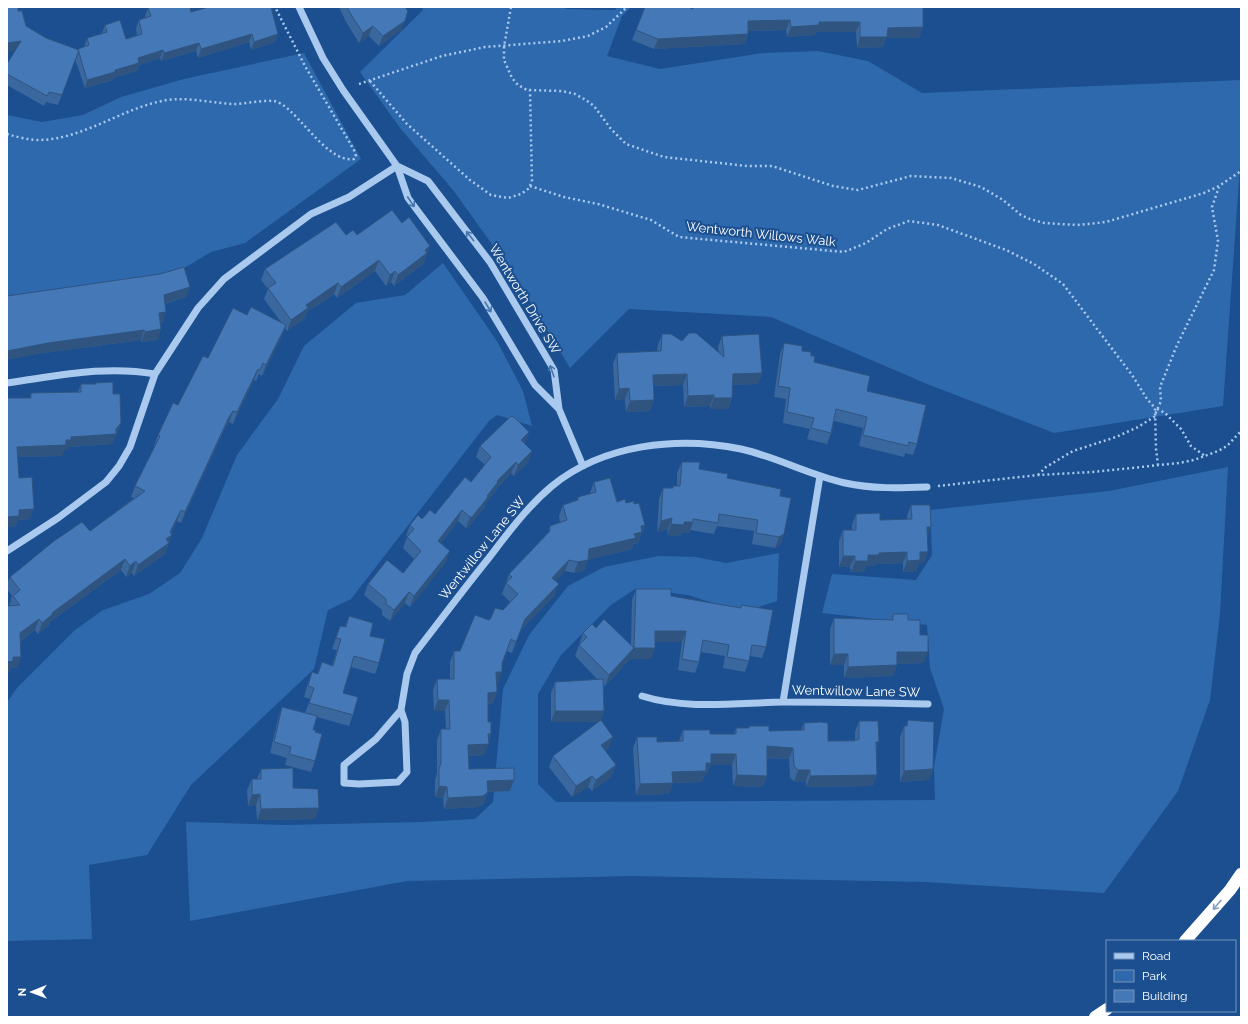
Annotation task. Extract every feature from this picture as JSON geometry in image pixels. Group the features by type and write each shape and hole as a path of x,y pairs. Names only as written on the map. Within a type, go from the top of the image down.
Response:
{"highway":[{"path":"1186,940 1230,890 1241,874"},
{"path":"1095,1017 1106,1010"}],"street":[{"name":"Wentworth Drive SW","path":"299,7 320,51 340,85 397,166 408,198 483,298 535,386 559,409"},
{"name":"Wentworth Drive SW","path":"397,166 428,181 490,262 554,370 559,409 583,466"},
{"path":"7,551 58,518 106,482 119,466 130,447 155,374 198,308 224,279 311,214 349,196 397,166"},
{"path":"7,383 99,370 130,370 155,374"},
{"name":"Wentwillow Lane SW","path":"401,710 376,739 344,765 344,783 398,782 407,772 405,722 401,710 407,674 415,653 529,507 553,485 583,466 620,451 664,444 696,444 740,449 774,459 820,476 870,487 927,487"},
{"name":"Wentwillow Lane SW","path":"783,702 820,476"},
{"name":"Wentwillow Lane SW","path":"642,696 660,702 699,704 783,702 928,704"}],"path":[{"path":"7,134 39,140 53,138 68,134 149,104 167,100 202,99 220,103 235,104 274,101 283,104 309,132 335,154 348,159 354,159 356,157 354,150 305,66 275,7"},
{"path":"511,7 504,47 504,60 512,78 523,89 562,91 575,94 594,106 611,129 626,144 664,157 740,165 772,166 833,186 858,190 901,178 916,176 951,178 981,187 1030,220 1044,223 1077,225 1106,222 1191,197 1219,186 1241,171"},
{"path":"359,84 393,71 442,56 485,47 504,47 562,41 588,36 606,27 627,7"},
{"path":"370,81 407,124 470,180 491,195 508,198 521,194 530,186 530,90"},
{"name":"Wentworth Willows Walk","path":"530,186 564,197 598,204 651,220 679,237 844,252 866,244 887,229 909,221 938,225 1006,250 1034,264 1063,284 1132,375 1156,413 1156,449 1158,465"},
{"path":"1038,474 1046,467 1074,451 1116,437 1153,418 1161,401 1160,387 1177,345 1214,270 1218,241 1212,208 1219,186"},
{"path":"1154,408 1158,409 1181,429 1191,446 1206,456"},
{"path":"927,487 987,482 1038,474 1093,472 1194,460 1227,446 1241,431"}],"green space":[{"path":"422,7 565,7 565,9 615,10 617,7 631,7 622,16 607,56 660,69 763,53 818,51 868,61 922,93 1241,80 1241,152 1223,406 1054,433 927,384 771,317 629,309 570,368 533,306 494,247 453,190 400,128 360,72 423,10"},
{"path":"304,53 361,159 245,243 211,252 171,276 7,300 7,115 42,122 83,115 121,97 184,79"},
{"path":"443,263 497,341 523,391 532,426 497,415 489,421 351,599 328,610 314,669 191,785 147,855 89,865 92,939 7,941 7,702 17,688 75,630 103,610 149,594 180,573 202,538 237,455 278,399 304,346 356,303 405,295"},
{"path":"1228,467 1220,614 1210,700 1178,791 1104,893 925,882 633,876 407,881 190,921 186,822 286,825 420,822 475,819 493,802 503,689 529,635 568,586 604,567 658,556 696,557 726,563 779,553 777,601 755,608 731,609 688,595 635,589 611,605 561,655 538,694 538,784 556,802 935,800 934,767 944,709 930,668 927,625 822,613 832,574 916,580 932,555 930,510 1109,491"}],"building":[{"path":"7,7 18,7 18,11 22,11 26,26 46,38 79,50 62,95 49,92 47,96 7,74 7,64 21,41 7,43"},
{"path":"190,7 191,12 209,7 271,7 278,34 254,42 252,34 201,49 199,43 164,53 163,50 138,58 139,63 87,80 78,49 89,45 87,38 107,32 105,25 120,20 126,39 142,34 139,20 151,16 148,8"},
{"path":"347,7 405,7 408,11 405,21 383,36 373,26 363,33"},
{"path":"645,7 689,7 693,9 693,7 923,7 923,27 888,28 887,37 860,37 860,22 819,22 819,25 791,27 790,20 748,21 748,34 658,39 636,30"},
{"path":"392,210 402,223 409,217 430,246 425,250 427,253 398,275 395,271 390,275 379,260 341,287 338,283 332,287 306,305 308,308 291,320 268,288 276,283 265,269 336,222 346,235 353,230 357,235"},
{"path":"184,267 190,287 164,295 166,312 159,313 161,329 48,343 7,351 7,296 160,274"},
{"path":"251,307 286,325 266,365 263,363 260,370 258,369 237,412 233,411 229,417 185,512 181,510 170,532 172,535 166,539 169,543 138,565 136,561 130,566 125,559 52,613 53,614 42,623 39,619 20,633 21,657 13,657 13,661 7,662 7,606 20,605 13,596 20,590 10,577 54,541 82,522 90,531 145,491 135,486 160,436 158,435 173,403 178,405 203,356 208,358 233,308 247,315"},
{"path":"689,333 696,333 724,357 722,336 759,334 762,373 733,374 732,398 714,398 714,395 688,396 687,374 653,375 654,400 630,401 629,388 619,389 617,353 661,351 662,334 671,334 682,341"},
{"path":"784,343 802,346 802,351 811,352 811,356 815,356 814,362 870,376 867,391 926,405 917,444 909,442 908,446 863,435 867,417 836,409 831,433 811,428 814,418 787,412 790,388 778,386"},
{"path":"113,382 113,394 120,394 121,423 116,429 116,434 71,437 71,440 66,440 66,445 17,447 19,478 32,477 34,509 19,510 19,516 7,517 7,398 31,398 31,393 81,392 81,384"},
{"path":"511,416 514,417 529,432 521,440 532,451 518,465 516,462 497,481 498,482 487,496 488,497 472,517 462,510 438,541 450,551 414,596 409,592 394,610 386,604 386,599 368,584 387,560 403,573 421,551 407,537 414,529 410,525 418,515 422,519 430,510 435,514 465,477 471,482 491,457 480,446"},
{"path":"682,462 700,462 699,469 728,474 727,478 781,489 780,496 791,498 784,534 779,537 756,533 758,520 719,514 718,523 693,519 693,522 684,522 684,525 671,524 672,518 661,521 663,488 680,486"},
{"path":"610,478 617,502 625,499 626,503 634,501 634,504 639,503 645,525 641,526 642,532 634,534 636,538 589,549 588,560 578,562 569,560 552,578 559,584 525,619 516,642 511,639 502,663 502,672 496,672 497,692 488,693 488,722 491,722 491,734 488,734 489,744 468,745 469,769 514,768 514,780 487,781 488,792 483,796 448,798 447,787 439,786 439,769 441,763 441,729 450,729 449,700 438,700 437,679 454,679 454,651 460,651 475,615 489,620 495,608 503,610 518,594 506,583 512,577 509,574 550,531 550,526 567,520 563,505 578,500 578,497 596,492 594,482"},
{"path":"911,505 930,505 931,527 927,527 928,552 920,552 920,560 907,561 907,552 868,555 868,561 855,561 855,556 843,556 843,530 856,530 856,514 880,513 880,520 912,519"},
{"path":"636,589 671,589 671,596 741,608 741,605 773,610 766,647 752,645 749,661 727,657 729,645 703,640 699,662 682,659 686,631 655,631 655,648 634,648"},
{"path":"893,614 908,614 908,620 920,620 920,635 928,635 928,652 897,652 897,665 848,667 848,654 834,654 834,618 893,620"},
{"path":"349,616 373,623 370,636 385,639 379,663 354,656 343,693 358,697 353,715 309,703 314,688 308,686 312,672 318,674 322,662 333,666 341,639 336,638 340,626 346,627"},
{"path":"604,619 634,648 609,675 579,645 587,637 583,633 592,624 596,628"},
{"path":"603,679 604,711 555,711 555,682"},
{"path":"282,707 317,716 313,730 316,730 315,732 322,734 315,761 289,754 291,747 274,742"},
{"path":"601,720 613,737 601,745 616,765 596,780 592,776 576,786 553,756"},
{"path":"908,720 934,722 933,769 904,771 904,726 907,726"},
{"path":"859,721 878,721 879,742 876,742 877,775 810,776 810,770 798,770 794,766 793,748 767,746 767,776 737,775 736,754 711,754 711,763 706,763 706,771 672,772 673,783 640,784 637,737 657,737 657,742 683,741 683,730 710,730 710,734 736,734 736,728 749,728 749,726 769,726 769,731 804,730 804,723 821,722 828,723 828,741 854,741 859,739"},
{"path":"293,768 293,788 318,789 319,808 261,809 260,794 252,795 252,779 261,779 261,769"}]}
